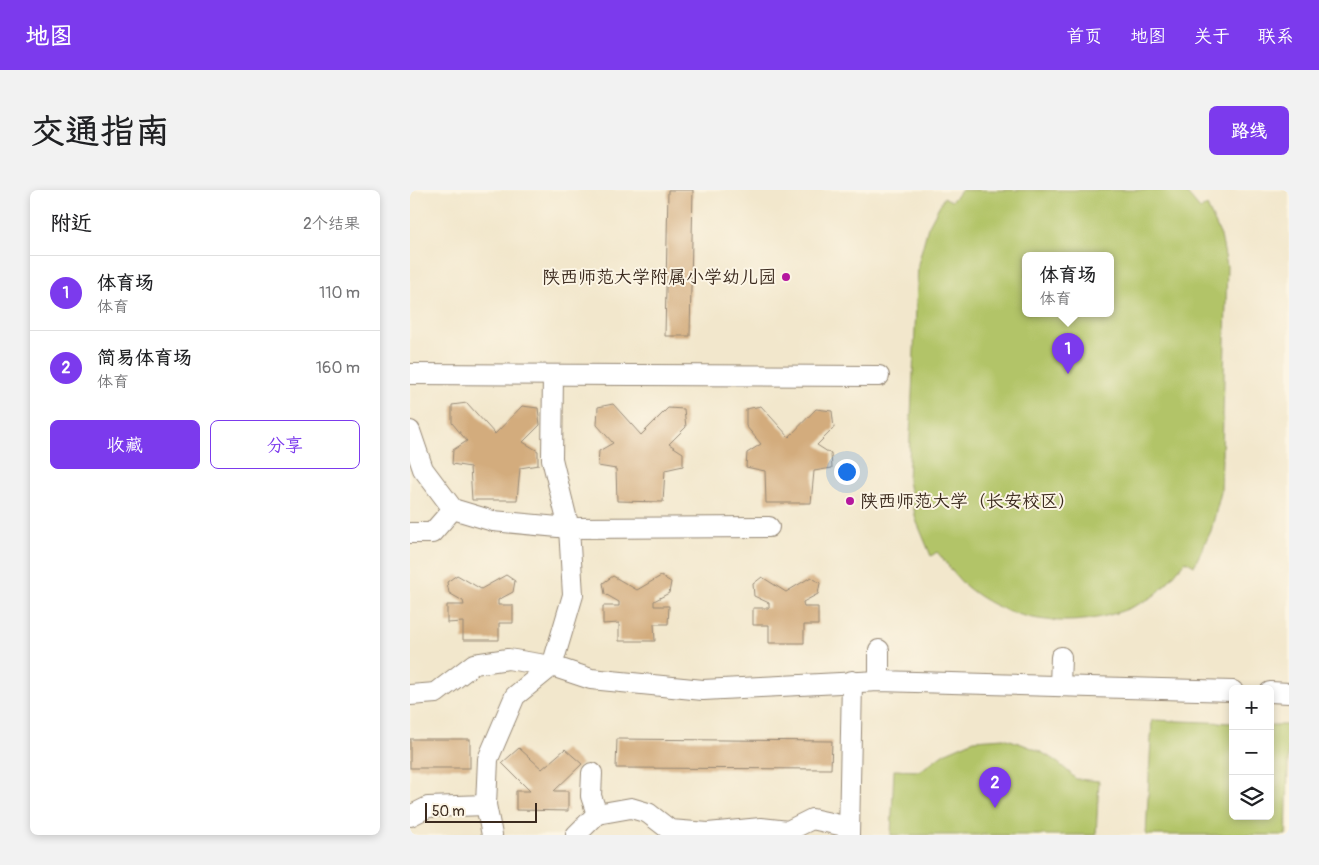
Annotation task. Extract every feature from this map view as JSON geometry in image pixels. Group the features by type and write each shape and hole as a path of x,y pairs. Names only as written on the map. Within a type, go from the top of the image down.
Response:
{"lane":[{"path":"410,374 879,376"},
{"path":"492,835 486,806 488,759 515,696 552,666 573,595 569,528 552,460 553,374"},
{"path":"410,431 423,469 453,509 493,521 569,528 770,527"},
{"path":"410,533 432,533 453,509"},
{"path":"879,650 879,681"},
{"path":"1060,685 1061,657"},
{"path":"410,695 436,693 474,664 508,659 552,666 591,679 703,690 879,681 1229,691"},
{"path":"576,835 596,814 630,808 648,813 670,830 708,833 761,828 788,831 812,819 849,831 852,681"},
{"path":"1274,692 1289,693"},
{"path":"592,773 591,796 596,814"},
{"path":"410,816 428,807 486,806"}],"green space":[{"path":"962,190 1184,190 1200,209 1207,206 1221,236 1227,266 1221,492 1211,531 1194,566 1186,561 1156,594 1130,608 1106,616 1082,620 1058,621 1033,618 1010,611 988,601 967,587 937,552 931,556 916,520 908,481 918,264 928,227 944,197 951,201"},
{"path":"1152,720 1229,723 1229,820 1274,820 1274,725 1289,725 1286,835 1146,835"},
{"path":"1004,738 1043,753 1076,779 1099,781 1096,835 891,835 894,770 920,771 944,753 974,740"}],"building":[{"path":"668,190 693,190 690,336 665,336"},
{"path":"467,403 495,434 522,406 538,408 540,425 523,442 538,451 538,465 520,468 517,500 472,500 470,467 452,464 453,450 467,441 452,423 452,405"},
{"path":"613,404 641,435 668,408 684,409 686,427 669,444 683,453 683,466 665,470 663,502 617,501 616,469 598,466 599,451 613,443 597,425 598,407"},
{"path":"761,406 789,437 816,409 832,411 834,428 817,445 831,454 832,468 814,471 811,503 766,503 765,471 746,467 747,453 761,444 746,426 746,409"},
{"path":"457,575 481,589 506,575 515,581 513,592 498,600 498,605 513,605 513,623 499,623 499,640 463,640 463,622 447,623 447,605 464,605 463,601 449,593 447,582"},
{"path":"613,576 637,590 661,576 671,582 669,593 654,601 654,606 669,606 668,624 654,624 655,641 619,641 619,623 603,624 603,606 619,606 619,602 605,594 603,583"},
{"path":"762,577 786,592 811,577 820,583 818,594 803,602 804,607 818,607 818,625 804,625 804,643 769,643 769,625 753,625 753,608 769,608 769,603 754,596 753,584"},
{"path":"410,739 470,739 470,768 410,768"},
{"path":"617,739 832,741 831,769 616,768"},
{"path":"519,748 542,769 565,749 582,764 554,791 568,791 568,811 516,810 516,791 530,791 502,763"}],"place":[{"name":"陕西师范大学附属小学幼儿园","path":"786,277"},
{"name":"体育场","path":"1068,374"},
{"name":"陕西师范大学（长安校区）","path":"850,501"},
{"name":"简易体育场","path":"995,808"}]}
